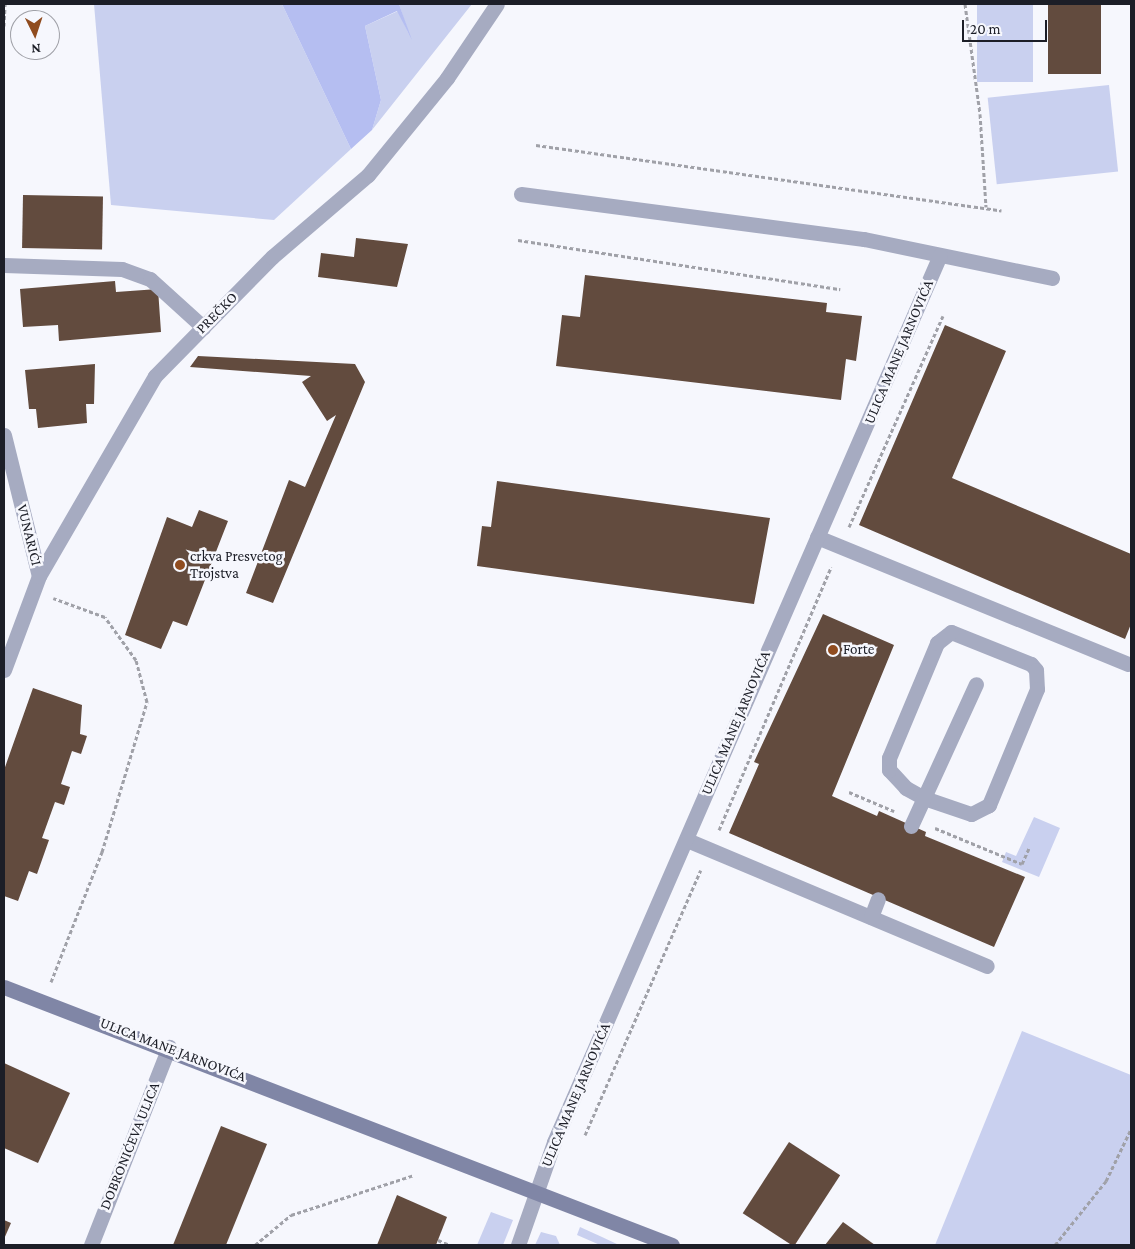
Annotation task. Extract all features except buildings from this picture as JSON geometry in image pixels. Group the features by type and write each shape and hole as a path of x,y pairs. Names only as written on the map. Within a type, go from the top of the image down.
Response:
{"street":[{"name":"PREČKO","path":"4,670 39,576 155,376 272,257 368,175 441,86 497,4"},
{"path":"521,194 864,239 1052,278"},
{"name":"ULICA MANE JARNOVIĆA","path":"537,1192 554,1142 940,255"},
{"path":"4,265 122,269 150,279 203,327"},
{"name":"VUNARIĆI","path":"4,436 39,576"},
{"path":"817,537 1128,664"},
{"path":"951,632 962,633 1031,664 1037,689 989,805 981,812 966,813 924,798 894,778 889,758 937,643 951,632"},
{"path":"911,826 976,684"},
{"path":"687,840 987,966"},
{"path":"870,917 878,899"},
{"name":"ULICA MANE JARNOVIĆA","path":"4,987 169,1047 672,1245"},
{"name":"DOBRONIĆEVA ULICA","path":"91,1245 169,1047"},
{"path":"518,1245 537,1192"}],"path":[{"path":"4,26 5,4"},
{"path":"965,4 980,114 986,208"},
{"path":"536,144 1001,210"},
{"path":"518,240 840,289"},
{"path":"585,1135 711,849 840,547 943,316"},
{"path":"34,590 105,617 136,660 147,702 102,852 51,983"},
{"path":"1055,1245 1106,1181 1131,1129"},
{"path":"255,1245 291,1215 414,1175"},
{"path":"438,1240 450,1245"}],"shaded area":[{"path":"94,4 282,4 351,149 274,220 111,205"},
{"path":"282,4 399,4 412,40 397,11 365,26 381,100 372,130 351,149"},
{"path":"399,4 472,4 372,130 381,100 365,26 398,11 409,34"},
{"path":"977,4 1033,4 1033,82 977,82"},
{"path":"1109,85 1118,172 997,184 988,98"},
{"path":"1034,817 1060,828 1039,877 1002,862 1006,852 1016,856"},
{"path":"1022,1031 1131,1075 1131,1245 935,1245"},
{"path":"491,1212 513,1220 503,1245 477,1245"},
{"path":"580,1227 619,1245 600,1245 577,1235"},
{"path":"541,1232 556,1236 560,1245 535,1245"}],"place":[{"name":"crkva Presvetog Trojstva","path":"180,565"},
{"name":"Forte","path":"833,650"}]}
